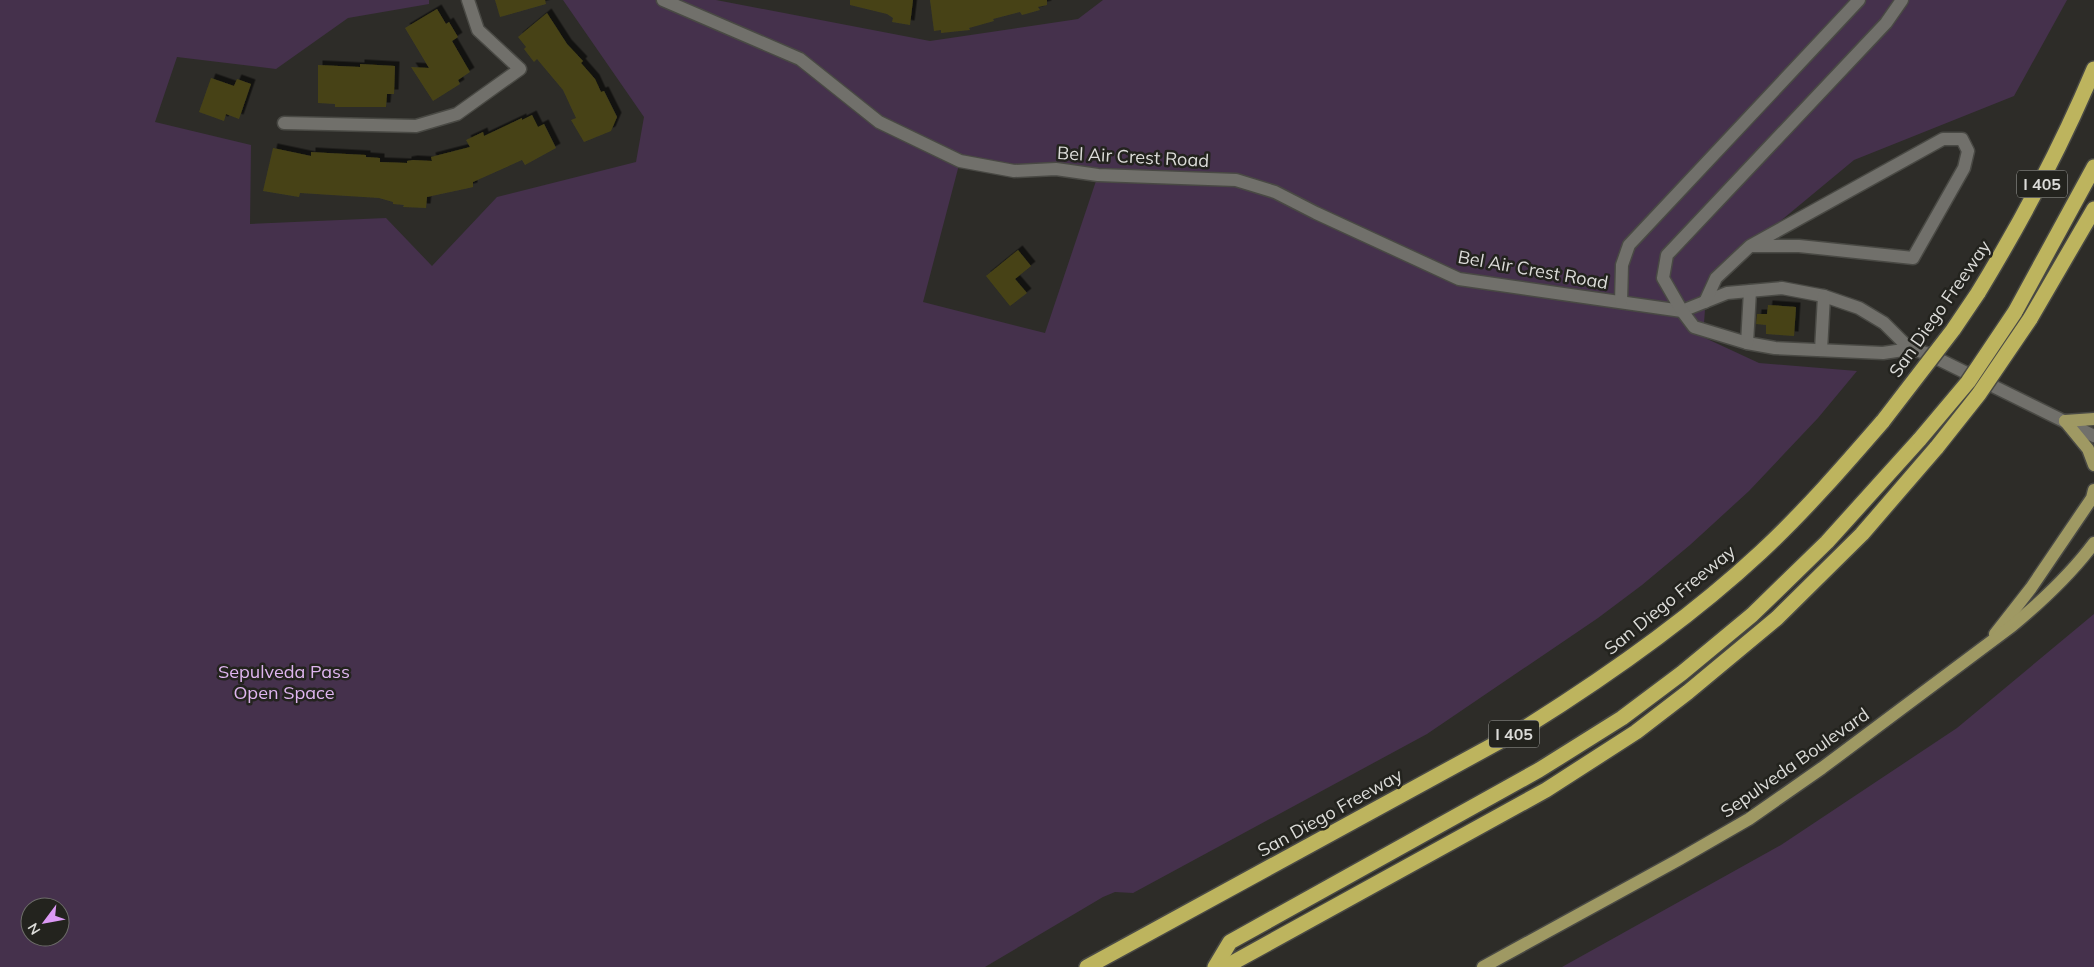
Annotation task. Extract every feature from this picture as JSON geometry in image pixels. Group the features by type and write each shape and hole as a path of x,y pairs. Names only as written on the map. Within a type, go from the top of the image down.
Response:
{"highway":[{"name":"San Diego Freeway","path":"1087,967 1526,727 1590,686 1649,644 1760,552 1831,481 1883,421 1948,337 1978,293 2038,191 2068,131 2094,69"},
{"path":"1215,967 1230,942 1539,770 1622,718 1682,673 1752,615 1827,542 1920,439 1968,382 2015,312 2094,167"},
{"path":"1225,967 1495,820 1546,790 1636,732 1696,687 1777,618 1862,534 1937,447 1979,394 2030,320 2094,209"}],"main road":[{"path":"2064,421 2094,419"},
{"path":"2064,421 2088,449 2094,465"},
{"path":"1983,650 2031,588 2092,498 2094,490"},
{"name":"Sepulveda Boulevard","path":"1483,967 1678,860 1749,818 1822,768 1983,650 2040,603 2065,578 2094,543"}],"street":[{"path":"284,123 416,126 457,114 520,69 478,30 468,0"},
{"name":"Bel Air Crest Road","path":"663,0 800,59 879,122 960,161 1014,170 1056,169 1098,175 1236,180 1275,192 1459,279 1682,311"},
{"name":"Bel Air Crest Road","path":"1621,302 1622,266 1629,245 1859,0"},
{"path":"1902,0 1886,23 1667,255 1663,278 1682,311 1694,327 1746,343 1775,348 1883,353 1910,349 1926,353 2094,436"},
{"path":"1704,302 1716,278 1750,246 1943,139 1962,139 1968,151 1964,168 1913,258 1799,246 1750,246"},
{"path":"1682,311 1727,292 1782,288 1824,296 1859,308 1884,323 1910,349"},
{"path":"1746,343 1750,291"},
{"path":"1821,350 1824,296"}],"green space":[{"name":"Sepulveda Pass Open Space","path":"0,0 429,0 429,4 348,18 276,69 177,57 155,122 251,145 250,224 386,218 432,266 497,197 636,162 644,117 563,0 716,0 930,41 1078,19 1103,0 2067,0 2014,96 1854,160 1707,282 1703,337 1759,363 1857,371 1818,418 1749,491 1690,545 1598,618 1427,734 1133,893 1115,892 1103,897 985,967 0,967","holes":["960,161 1098,175 1045,333 923,302"]},
{"path":"2094,614 2094,967 1562,967 1781,845 1957,728"}],"building":[{"path":"495,0 545,0 546,4 500,17"},
{"path":"850,0 913,0 910,25 892,22 893,18 887,14 850,5"},
{"path":"930,0 1047,0 1047,5 1038,7 1040,10 1022,15 1020,12 993,19 994,21 969,28 970,30 941,33 941,30 934,31"},
{"path":"437,9 446,24 449,22 458,37 452,41 470,72 458,80 460,84 433,101 411,67 429,68 405,28"},
{"path":"547,13 567,44 583,61 581,63 595,79 601,92 604,91 617,117 611,131 584,142 571,120 576,118 563,90 537,59 534,62 524,49 526,47 518,37"},
{"path":"360,64 395,66 394,94 387,94 386,107 335,107 335,104 318,103 318,65 360,67"},
{"path":"211,78 234,86 237,79 251,84 239,119 226,114 224,121 199,112"},
{"path":"532,115 538,127 544,124 556,148 525,165 522,160 473,182 473,187 427,197 426,208 403,207 404,205 393,204 393,202 379,198 300,193 299,197 263,191 273,148 311,156 311,152 366,155 366,157 380,158 380,162 407,163 407,161 413,160 432,161 431,157 470,147 466,140 483,132 484,136"},
{"path":"1018,250 1031,266 1015,279 1027,293 1010,306 986,276"},
{"path":"1768,305 1796,307 1794,336 1766,334 1766,325 1756,324 1757,314 1767,314"}]}
